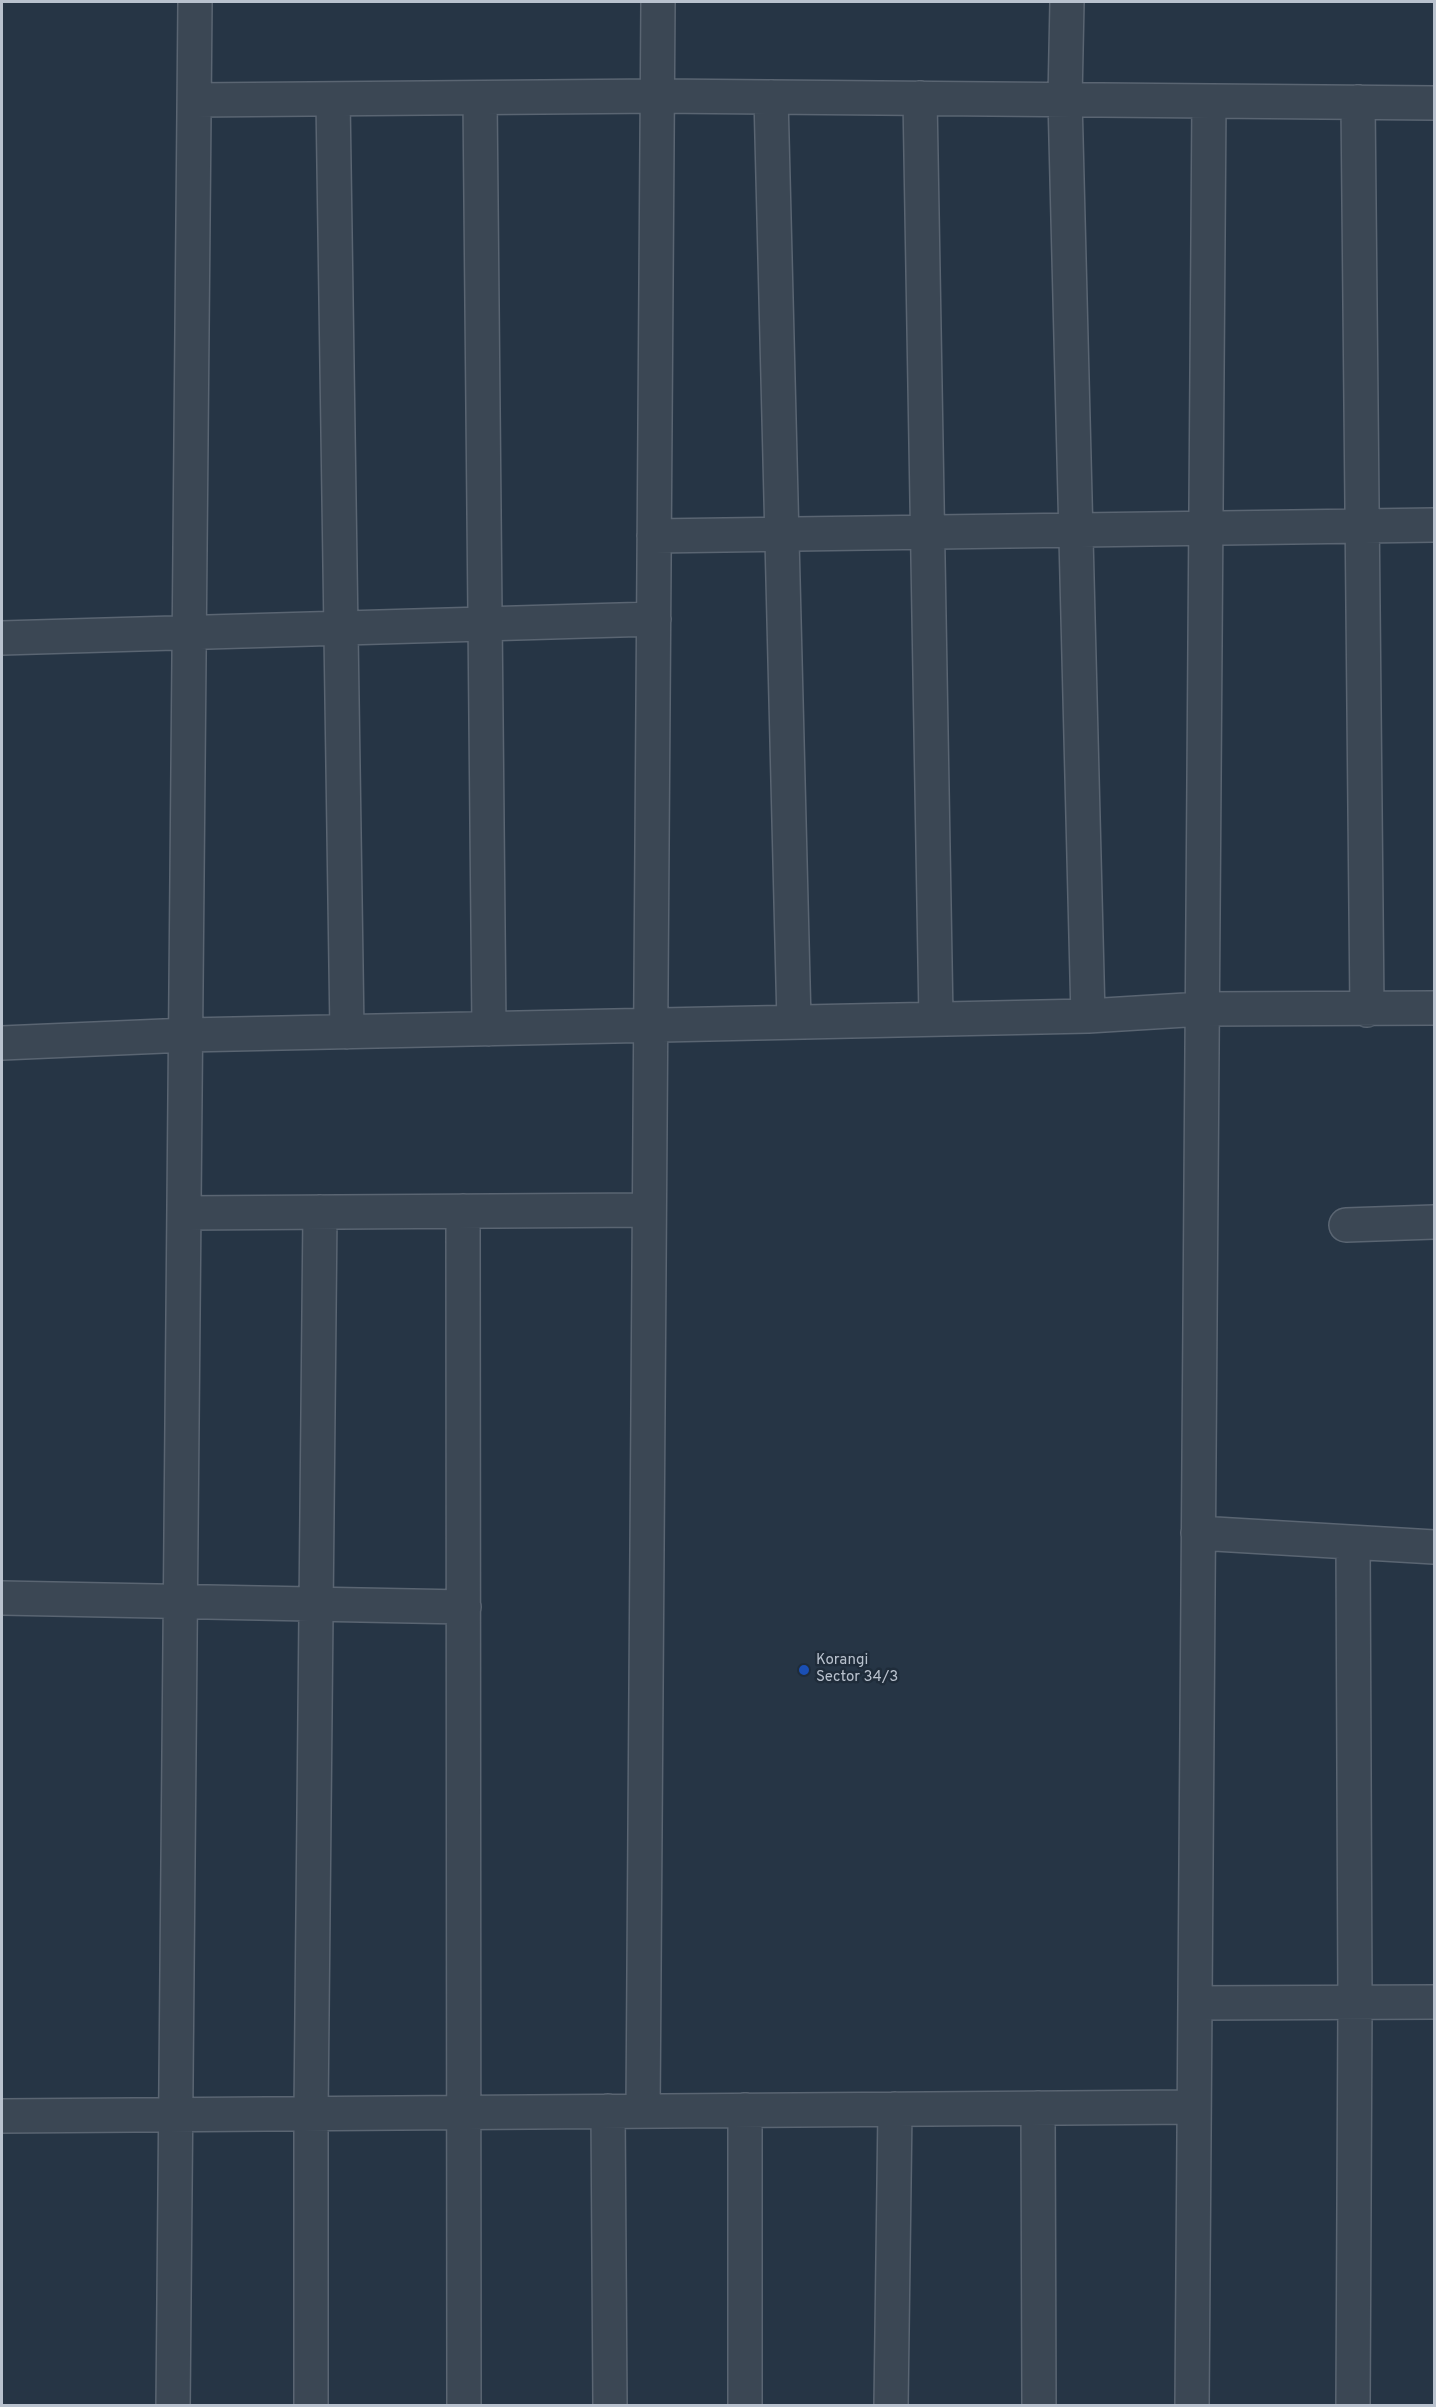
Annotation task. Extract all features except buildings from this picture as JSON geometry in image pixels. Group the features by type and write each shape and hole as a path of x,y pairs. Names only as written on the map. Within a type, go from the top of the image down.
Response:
{"street":[{"path":"173,2406 195,2"},
{"path":"643,2111 658,2"},
{"path":"1066,2 1065,99 1088,1016"},
{"path":"195,100 658,96 1434,103"},
{"path":"771,97 794,1022"},
{"path":"480,98 489,1029"},
{"path":"920,98 936,1019"},
{"path":"333,99 347,1032"},
{"path":"1192,2406 1209,101"},
{"path":"1358,102 1367,1010"},
{"path":"654,536 1434,525"},
{"path":"2,638 654,619"},
{"path":"2,1043 187,1035 1088,1016 1202,1009 1434,1008"},
{"path":"184,1213 649,1210"},
{"path":"463,1211 465,2406"},
{"path":"311,2406 311,2113 320,1212"},
{"path":"1346,1225 1434,1222"},
{"path":"1198,1533 1434,1547"},
{"path":"1353,1543 1355,2002 1353,2406"},
{"path":"2,1598 464,1607"},
{"path":"1195,2003 1434,2002"},
{"path":"2,2116 1194,2107"},
{"path":"1038,2108 1039,2406"},
{"path":"891,2406 895,2109"},
{"path":"745,2110 745,2406"},
{"path":"608,2111 610,2406"}],"place":[{"name":"Korangi Sector 34/3","path":"804,1670"}]}
